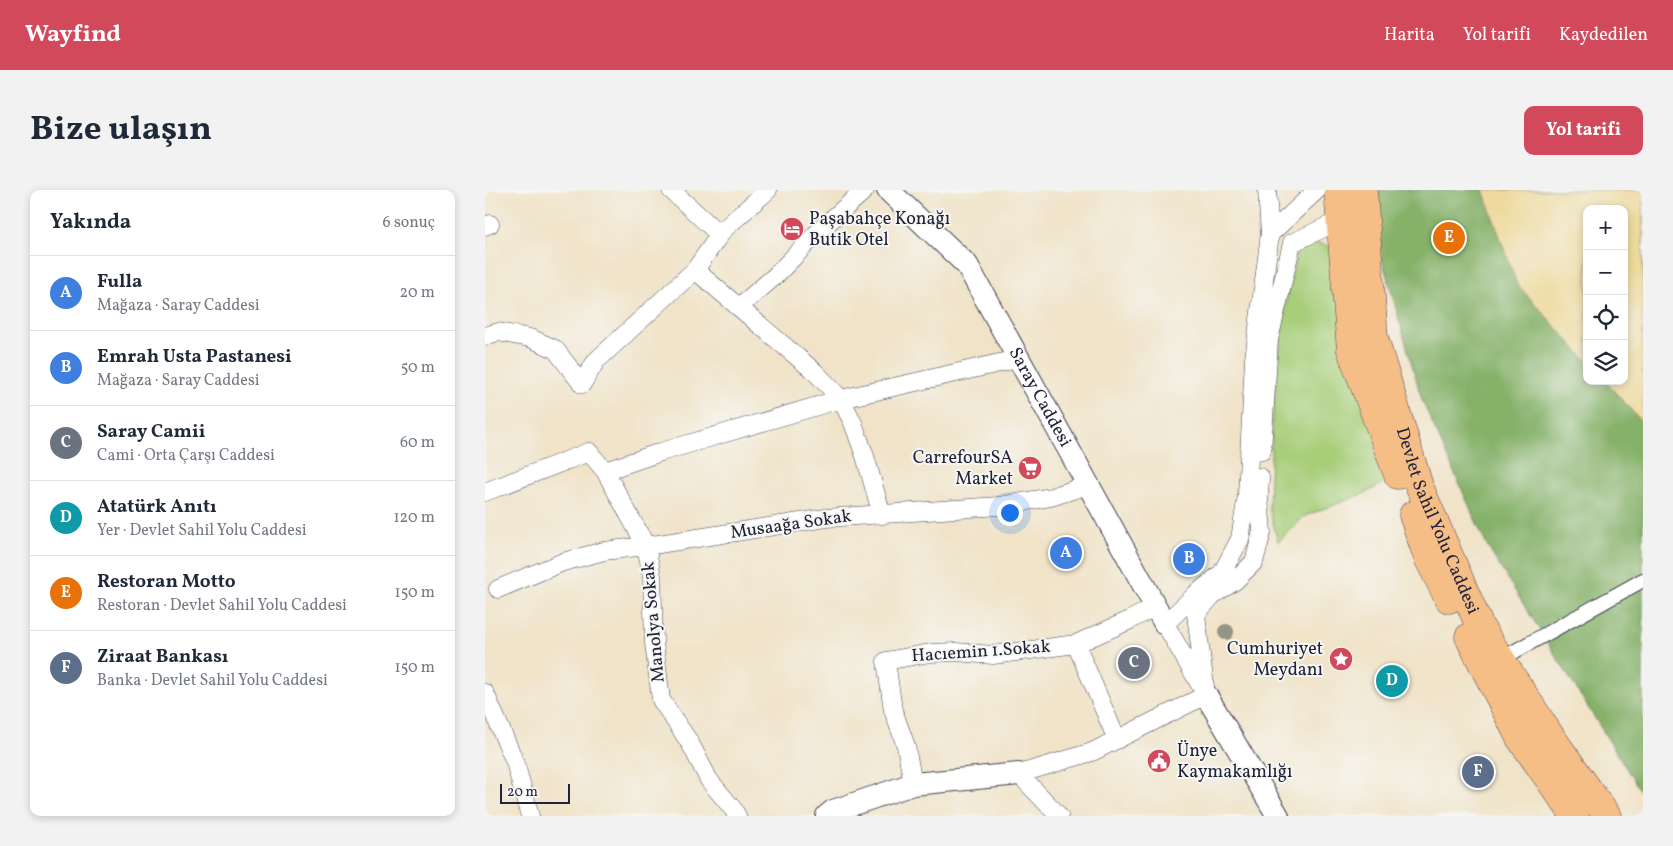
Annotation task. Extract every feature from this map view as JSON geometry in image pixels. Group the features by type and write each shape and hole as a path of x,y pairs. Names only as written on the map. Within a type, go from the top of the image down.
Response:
{"main road":[{"name":"Devlet Sahil Yolu Caddesi","path":"1338,190 1333,232 1351,350 1429,558 1520,738 1575,816"},
{"name":"Devlet Sahil Yolu Caddesi","path":"1364,199 1374,338 1419,486 1480,627 1549,734 1607,816"}],"street":[{"path":"671,190 720,235"},
{"path":"485,336 498,332 530,338 555,349 582,384 596,361 695,270 723,230 768,190"},
{"path":"739,307 774,277 823,227 865,190"},
{"name":"Saray Caddesi","path":"888,190 967,265 1017,359 1160,615"},
{"name":"Hacıemin 1.Sokak","path":"913,784 906,746 893,710 886,661 930,653 956,652 993,655 1076,644 1130,620 1160,615 1196,594 1221,573 1240,540 1247,496 1254,359 1270,234 1267,190"},
{"path":"1270,234 1317,190"},
{"path":"1206,695 1196,614 1213,595 1235,581 1254,562 1263,532 1259,498 1269,340 1292,243 1333,232 1364,199"},
{"path":"695,270 815,372 841,399 853,423 865,456 882,515"},
{"path":"605,471 661,452 841,399 1017,359"},
{"name":"Manolya Sokak","path":"485,492 589,452 605,471 646,546 652,576 654,643 661,700 690,743 709,780 733,808 737,816"},
{"name":"Musaağa Sokak","path":"498,589 563,562 604,551 826,518 999,506 1051,497 1088,485"},
{"path":"1501,659 1643,580"},
{"path":"1160,615 1278,816"},
{"path":"1076,644 1117,740"},
{"path":"485,692 515,762 530,816"},
{"path":"827,816 833,811 913,784 1019,774 1091,752 1206,695"},
{"path":"1019,774 1059,816"}],"green space":[{"path":"1372,190 1483,190 1517,284 1583,357 1583,385 1609,385 1643,423 1643,795 1487,546 1422,400 1383,263"},
{"path":"1313,242 1334,247 1387,481 1368,492 1305,516 1278,542 1269,508 1272,423 1281,329 1298,246"}],"sand":[{"path":"1483,190 1643,190 1643,423 1609,385 1628,385 1628,205 1583,205 1583,357 1517,284"}],"place":[{"name":"Paşabahçe Konağı Butik Otel","path":"792,229"},
{"name":"Restoran Motto","path":"1449,238"},
{"name":"CarrefourSA Market","path":"1030,468"},
{"name":"Fulla","path":"1066,553"},
{"name":"Emrah Usta Pastanesi","path":"1189,559"},
{"name":"Cumhuriyet Meydanı","path":"1341,659"},
{"name":"Saray Camii","path":"1134,663"},
{"name":"Atatürk Anıtı","path":"1392,681"},
{"name":"Ünye Kaymakamlığı","path":"1159,761"},
{"name":"Ziraat Bankası","path":"1478,772"}]}
